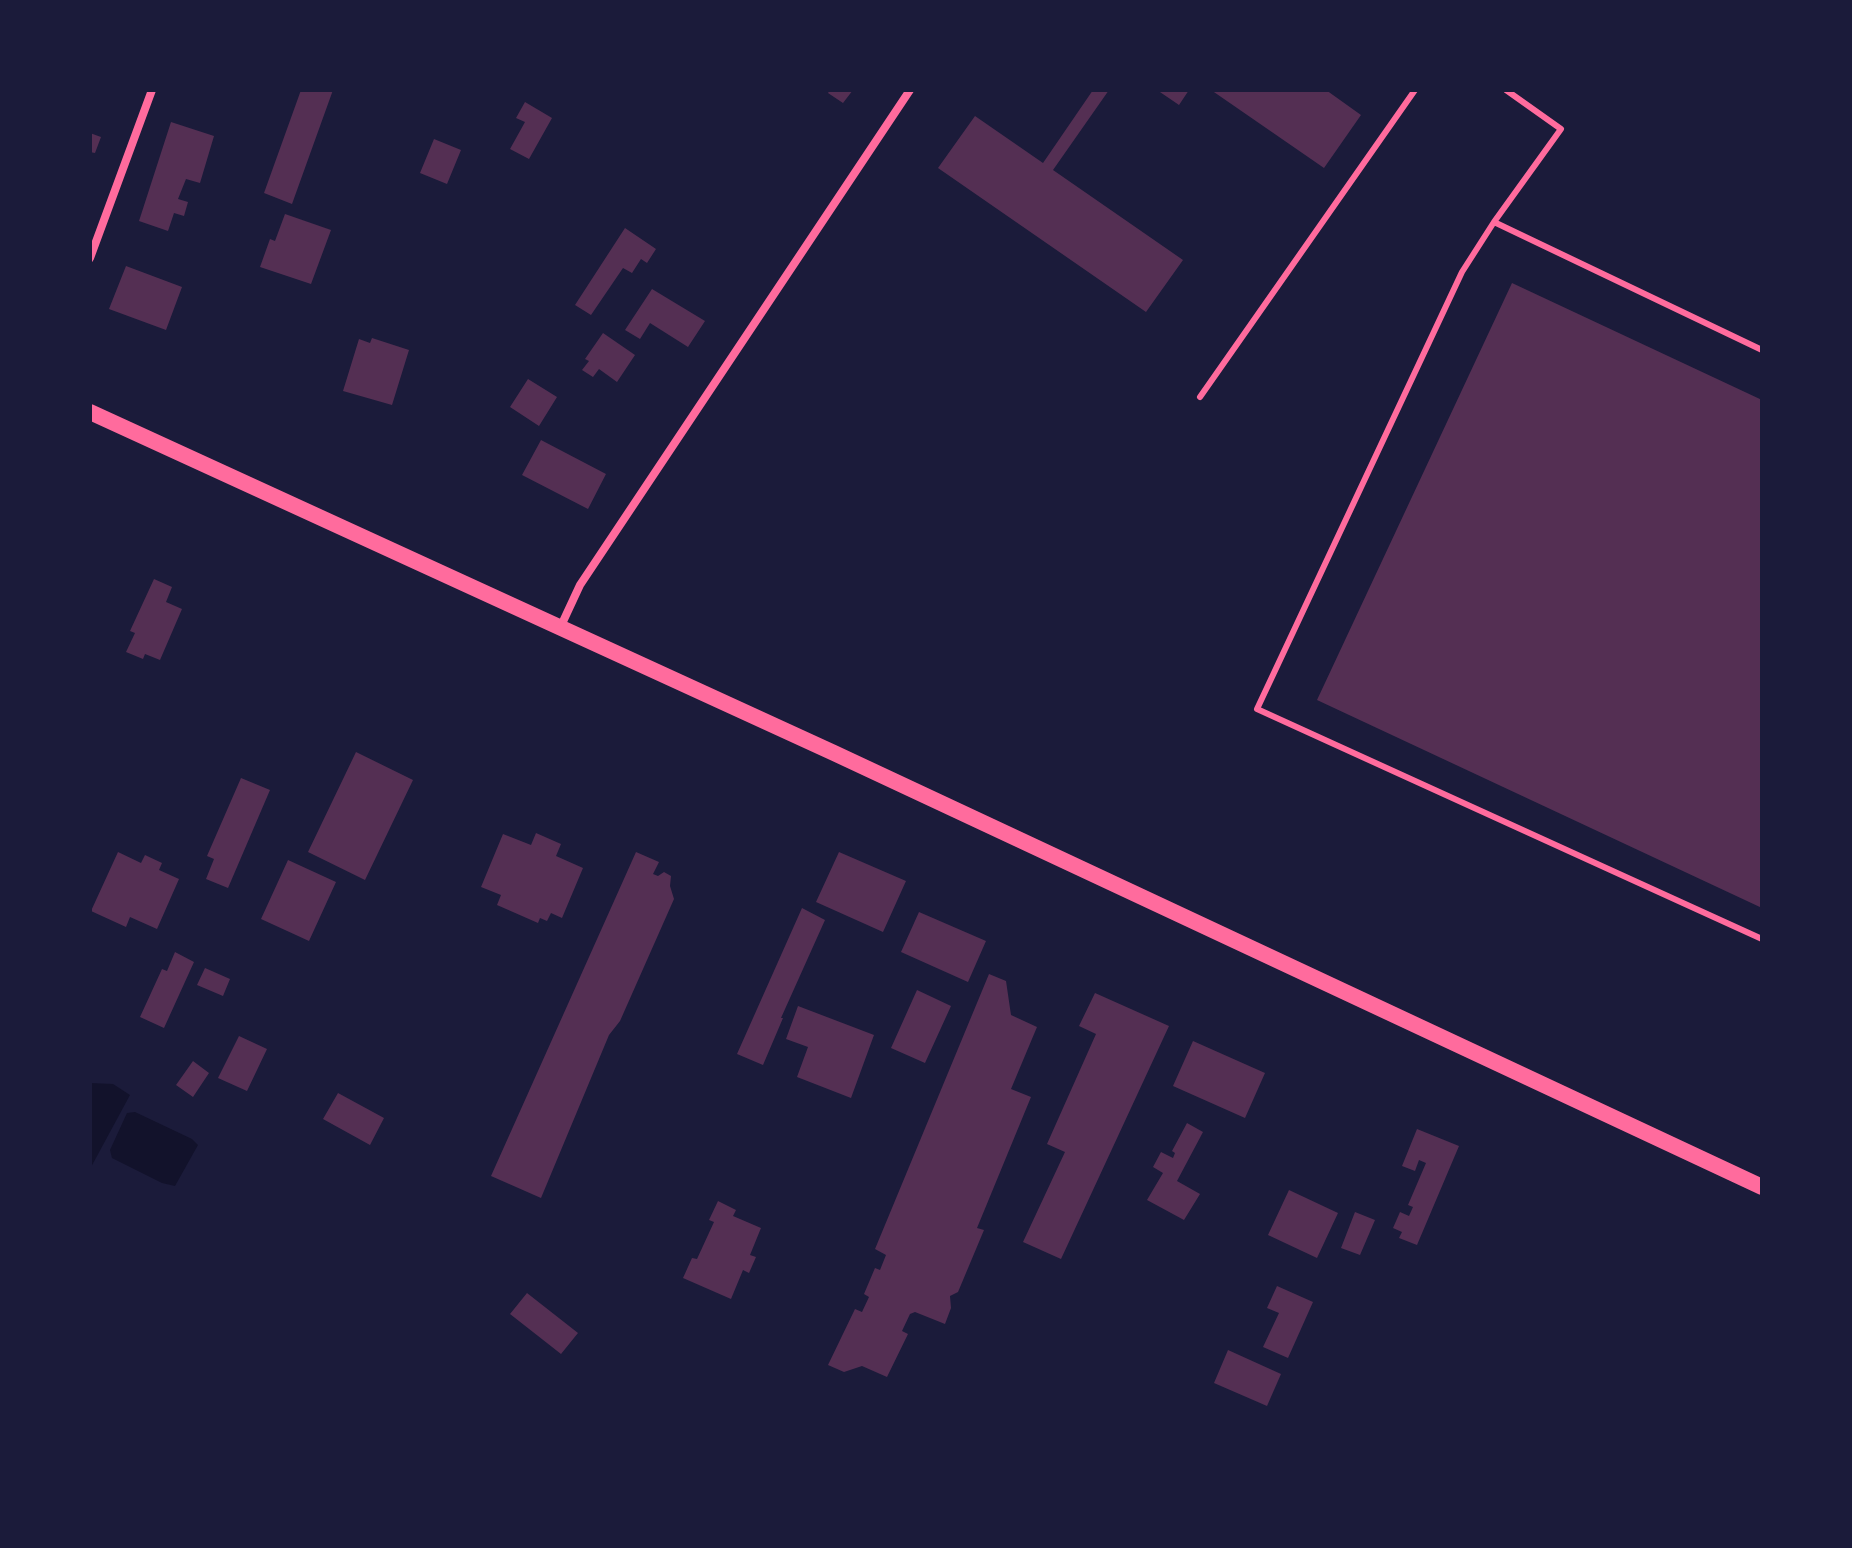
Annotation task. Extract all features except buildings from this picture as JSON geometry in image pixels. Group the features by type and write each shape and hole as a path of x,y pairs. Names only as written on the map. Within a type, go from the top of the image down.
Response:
{"main road":[{"path":"90,412 848,760 1762,1187"}],"street":[{"path":"90,258 152,90"},
{"path":"560,628 580,585 910,90"}],"lane":[{"path":"1200,397 1415,90"},
{"path":"1506,90 1561,129 1462,272 1257,709 1762,939"},
{"path":"1494,222 1762,350"}],"shaded area":[{"path":"90,1083 113,1084 130,1095 90,1169"},
{"path":"135,1112 192,1139 198,1145 175,1186 162,1183 112,1158 110,1150 127,1113"}]}
